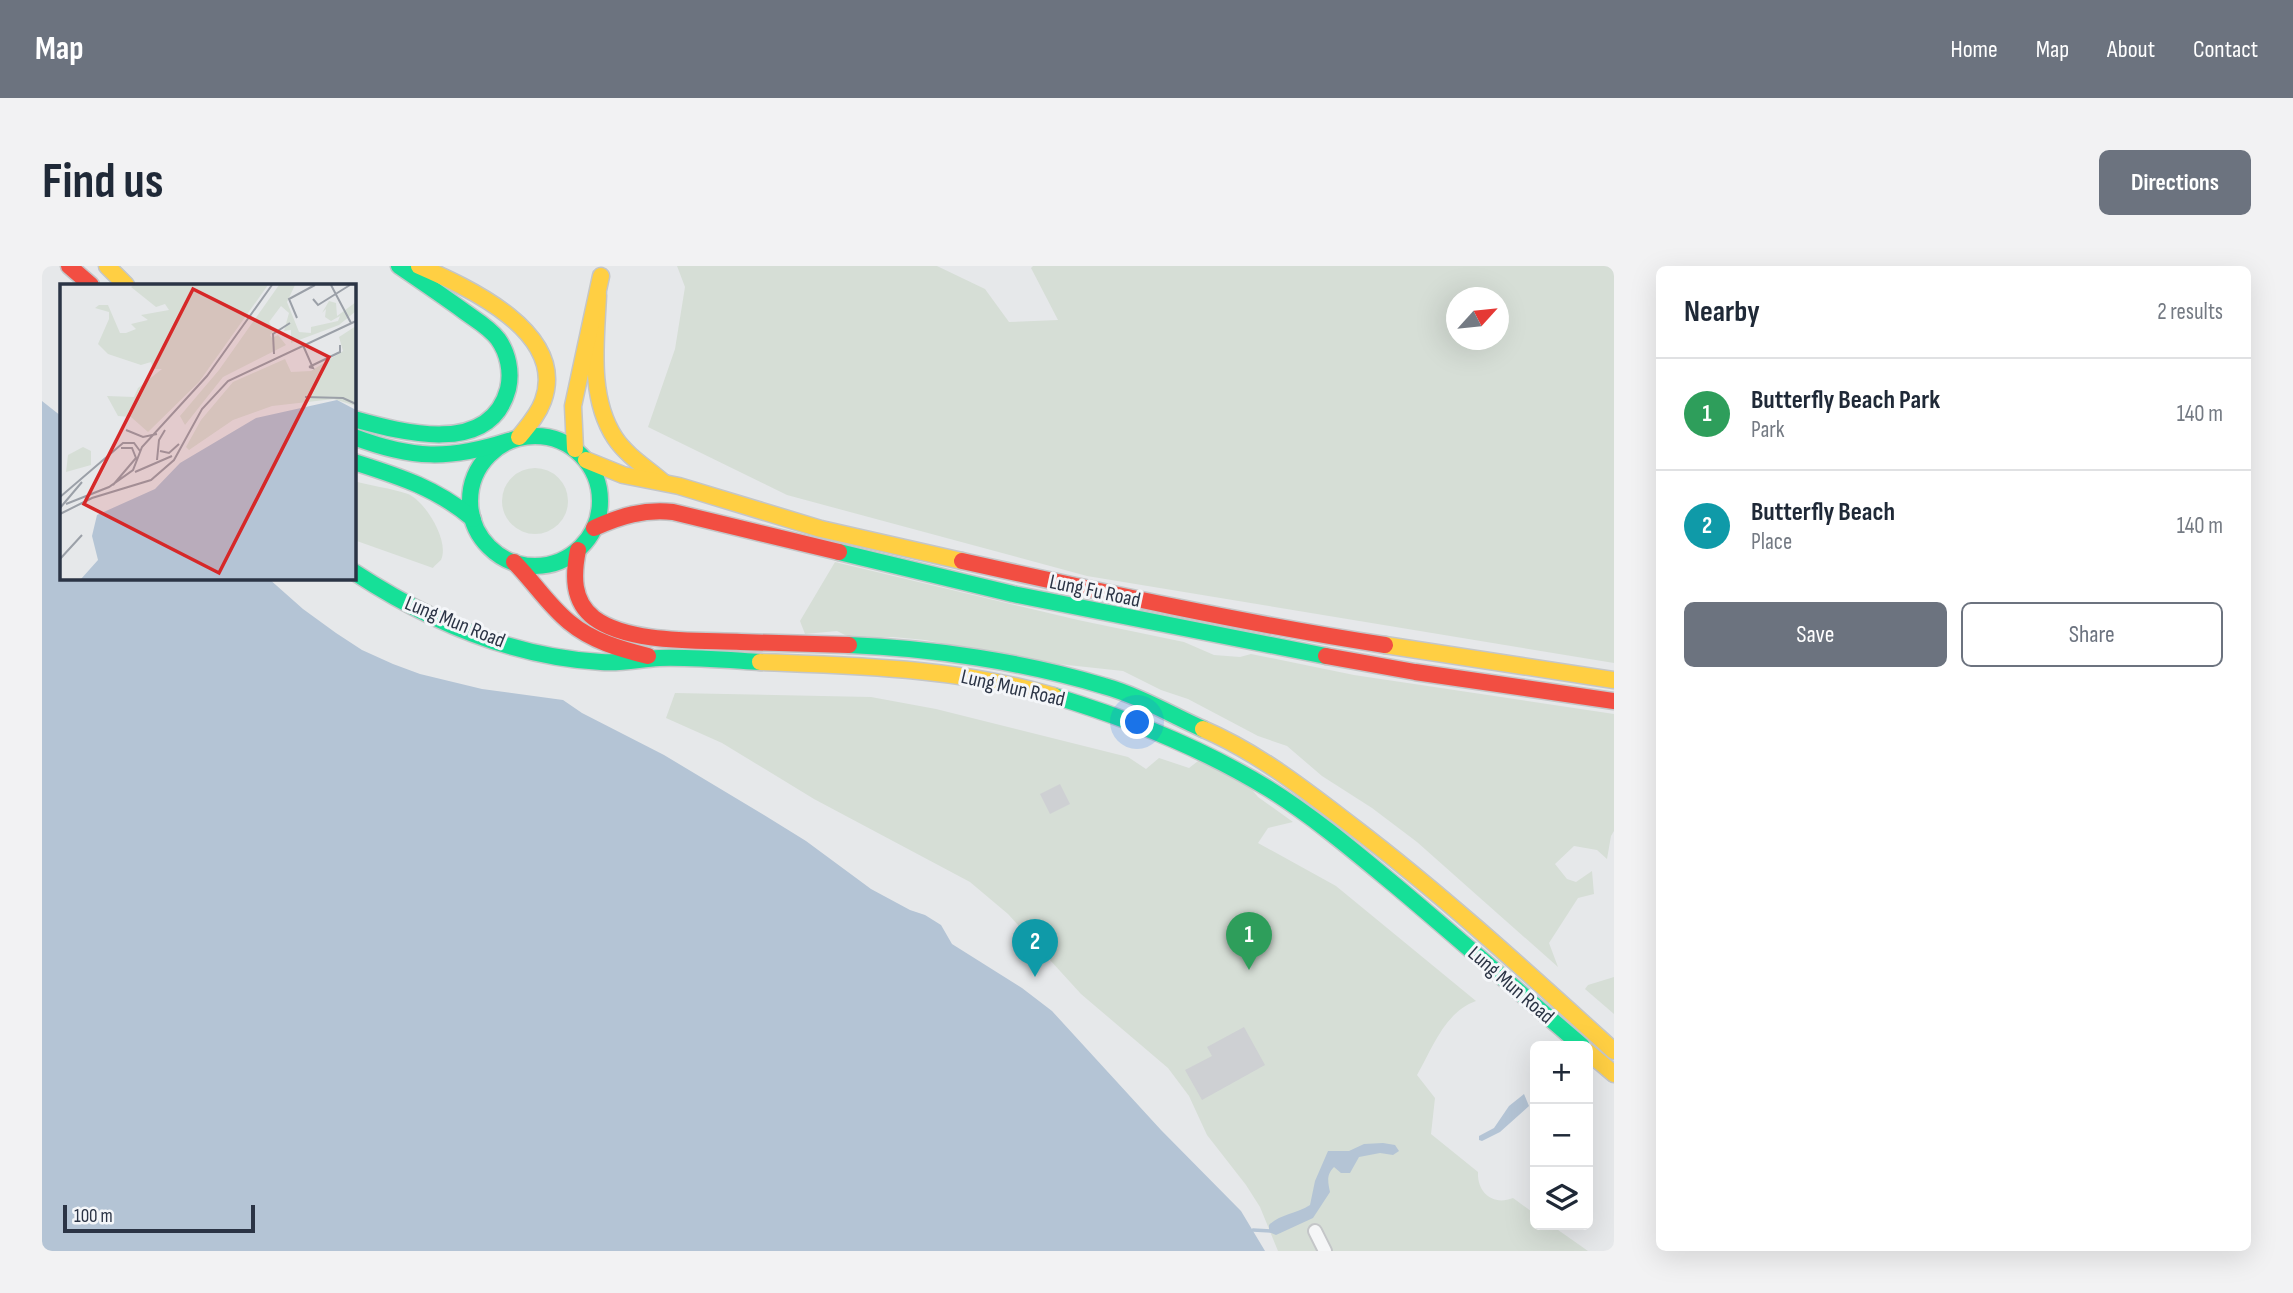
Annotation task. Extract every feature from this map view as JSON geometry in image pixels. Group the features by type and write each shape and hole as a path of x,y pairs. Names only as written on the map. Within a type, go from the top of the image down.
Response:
{"main road":[{"path":"69,266 90,284"},
{"path":"107,266 125,284"},
{"path":"355,419 422,433 461,434 485,425 501,406 508,392 508,362 496,336 399,266"},
{"path":"419,266 448,279 509,315 527,331 538,346 547,377 545,396 538,412 514,439 492,450 482,461 474,476 469,500 473,519 487,546 497,554 524,566 556,563 578,551 594,528 600,507 598,482 580,455 573,419 575,393 601,276"},
{"path":"598,295 598,380 604,415 621,445 663,482"},
{"name":"Lung Fu Road","path":"355,437 405,454 432,457 478,452 514,439 544,436 556,439 580,455 623,475 663,482 821,529 1150,603 1290,630 1614,680"},
{"path":"355,462 430,488 456,503 473,519"},
{"name":"Lung Fu Road","path":"594,528 636,511 673,512 1013,594 1289,650 1415,672 1614,701"},
{"name":"Lung Mun Road","path":"578,551 573,583 578,599 588,613 618,630 659,639 836,644 929,650 1074,677 1105,686 1166,711 1226,740 1304,789 1388,853 1476,926 1614,1051"},
{"path":"514,562 557,611 580,631 613,646 658,658"},
{"name":"Lung Mun Road","path":"355,573 431,616 481,637 592,662 658,658 858,665 939,671 1071,701 1152,730 1230,768 1296,808 1348,847 1575,1041"},
{"path":"1593,1056 1614,1074"}],"street":[{"path":"1315,1231 1325,1251"}],"shaded area":[{"path":"677,266 937,266 985,289 1009,322 1058,320 1031,268 1033,266 1614,266 1614,663 1087,576 787,495 648,427 675,349 685,287"},
{"path":"528,468 542,468 554,473 563,482 568,501 566,514 559,525 542,534 528,534 516,529 507,520 502,508 502,494 507,482 516,473"},
{"path":"355,481 408,494 422,505 434,522 442,543 441,560 433,568 355,540"},
{"path":"835,562 1078,620 1184,642 1214,655 1240,657 1251,654 1354,675 1614,714 1614,831 1607,859 1597,850 1574,846 1555,864 1567,879 1576,882 1592,871 1594,894 1578,898 1549,943 1558,967 1417,842 1372,808 1322,776 1287,746 1258,736 1188,699 1161,690 1123,671 1049,663 925,640 893,637 853,639 837,631 805,634 800,621"},
{"path":"675,693 871,697 936,709 1128,757 1146,769 1159,758 1189,768 1202,758 1228,760 1258,797 1293,822 1268,828 1258,843 1336,886 1476,1001 1465,1006 1448,1022 1417,1075 1435,1098 1431,1134 1478,1172 1480,1186 1488,1196 1499,1200 1513,1198 1530,1210 1530,1230 1558,1230 1588,1251 1278,1251 1260,1207 1207,1135 1189,1096 1168,1068 1081,994 1008,914 970,882 814,799 722,743 666,718"},
{"path":"1614,977 1614,1014 1585,989 1588,985"}],"water":[{"path":"42,401 60,415 60,579 269,579 336,633 362,650 393,664 420,674 482,689 563,700 582,713 664,755 806,841 871,889 941,925 952,944 1022,988 1052,1011 1161,1130 1241,1211 1265,1251 42,1251"},
{"path":"1524,1094 1529,1106 1500,1132 1479,1140 1479,1136 1494,1128 1509,1106"},
{"path":"1364,1144 1395,1145 1399,1151 1393,1155 1380,1153 1359,1157 1350,1173 1341,1173 1334,1167 1328,1182 1330,1192 1313,1218 1276,1235 1269,1232 1269,1225 1273,1221 1310,1205 1315,1181 1328,1151 1349,1151"}],"building":[{"path":"1060,784 1070,804 1050,814 1040,794"},
{"path":"1244,1027 1265,1065 1202,1100 1185,1070 1212,1056 1207,1047"}],"waterway":[{"path":"1253,1230 1271,1231"}],"traffic: fast":[{"path":"355,419 419,433 464,432 483,424 498,410 508,389 508,363 498,339 482,324 399,266"},
{"path":"535,436 560,441 581,455 595,476 600,501 595,526 581,547 560,561 535,566 510,561 489,547 475,526 470,501 475,476 489,455 510,441 535,436"},
{"path":"355,437 394,450 431,454 467,451 508,441"},
{"path":"355,462 431,491 473,519"},
{"path":"839,552 1013,594 1326,656"},
{"path":"355,573 411,606 441,620 503,644 535,653 608,662 659,658 760,662"},
{"path":"849,645 945,653 1074,677 1142,700 1203,729"},
{"path":"1054,696 1110,714 1192,748 1244,774 1286,800 1381,873 1576,1041"}],"traffic: slow":[{"path":"107,266 125,284"},
{"path":"419,266 486,300 527,334 541,354 547,376 543,401 536,416 519,437"},
{"path":"575,449 573,406 601,276"},
{"path":"598,295 595,350 597,387 606,422 625,450 663,482"},
{"path":"586,460 623,475 679,486 821,529 962,561"},
{"path":"1385,645 1614,680"},
{"path":"760,662 872,667 945,674 982,679 1054,696"},
{"path":"1203,729 1280,772 1385,852 1485,935 1614,1051"},
{"path":"1593,1056 1614,1074"}],"traffic: jam":[{"path":"69,266 90,284"},
{"path":"594,528 632,514 673,512 839,552"},
{"path":"578,550 575,578 582,604 594,618 626,632 665,639 849,645"},
{"path":"962,561 1225,617 1385,645"},
{"path":"514,562 554,608 578,629 607,644 648,656"},
{"path":"1326,656 1614,701"}],"place":[{"name":"Butterfly Beach Park","path":"1249,970"},
{"name":"Butterfly Beach","path":"1035,977"}]}
